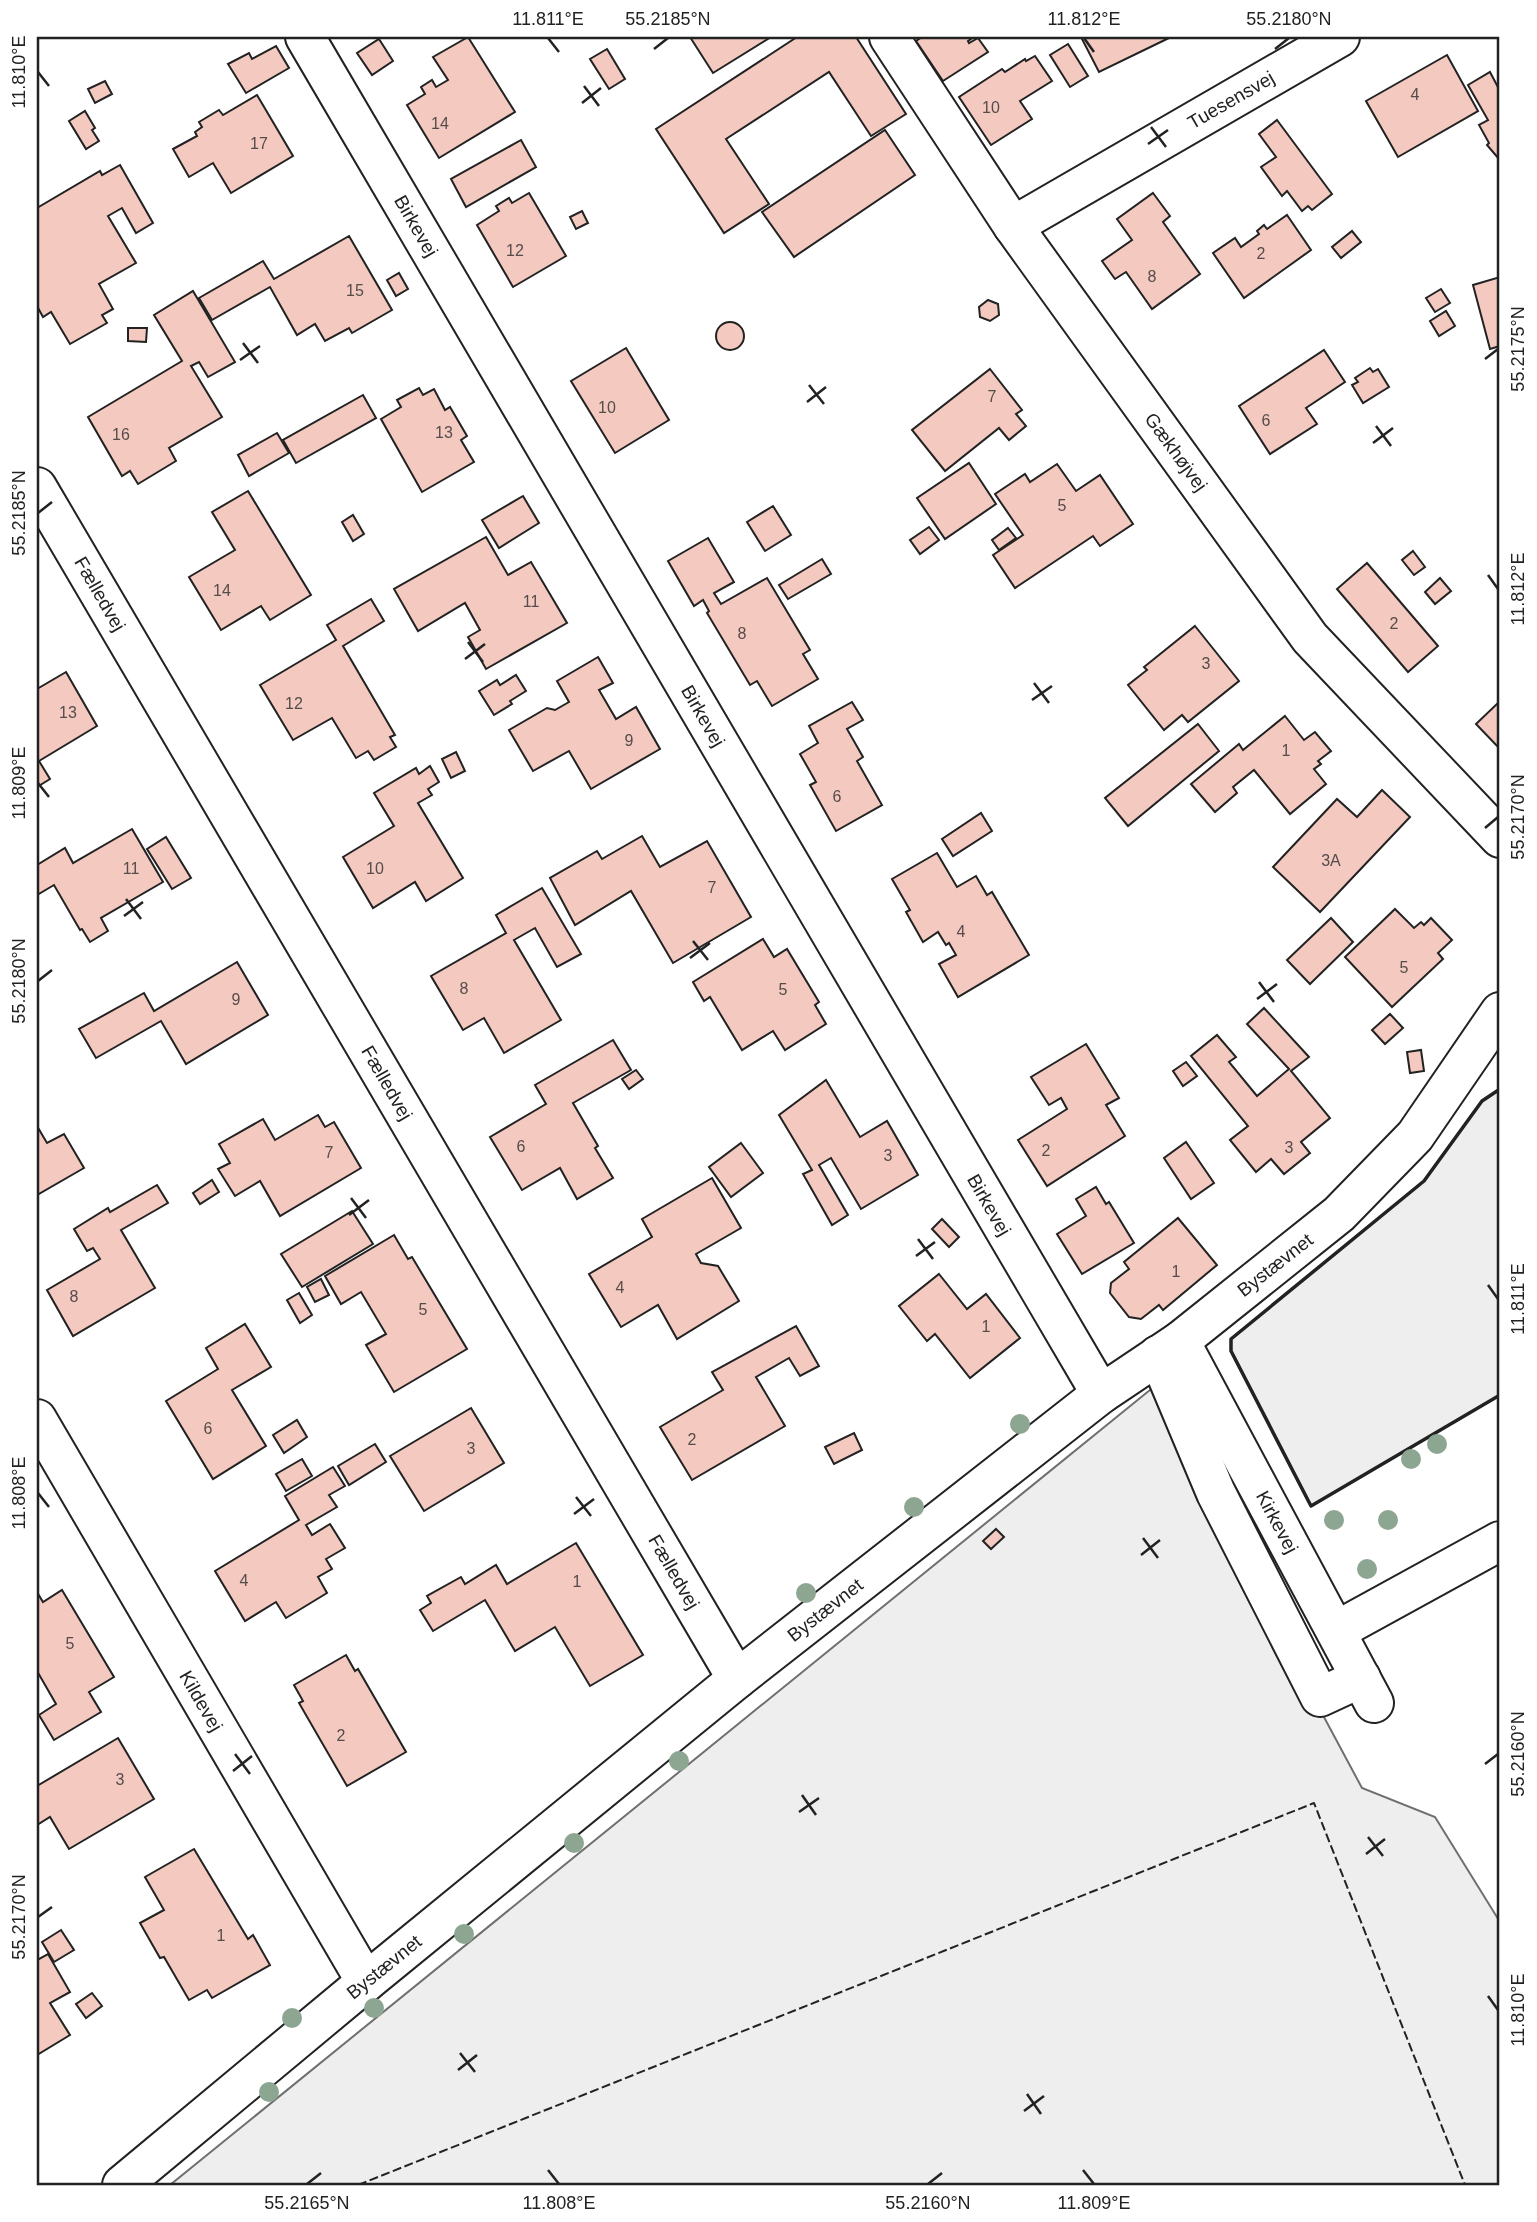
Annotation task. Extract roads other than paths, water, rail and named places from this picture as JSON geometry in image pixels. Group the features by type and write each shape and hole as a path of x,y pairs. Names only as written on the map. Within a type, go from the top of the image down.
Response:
{"street":[{"name":"Birkevej","path":"305,37 1101,1394"},
{"name":"Gækhøjvej","path":"888,37 1013,226 1310,638 1500,838"},
{"name":"Tuesensvej","path":"1013,226 1340,37"},
{"name":"Fælledvej","path":"37,487 737,1679"},
{"name":"Bystævnet","path":"122,2185 737,1679 1101,1394 1169,1348 1339,1214 1415,1136 1500,1012"},
{"name":"Kirkevej","path":"1169,1348 1336,1631 1367,1690 1320,1697 1216,1493 1169,1348"},
{"name":"Kildevej","path":"37,1419 366,1982"},
{"path":"1336,1631 1500,1541"}]}
